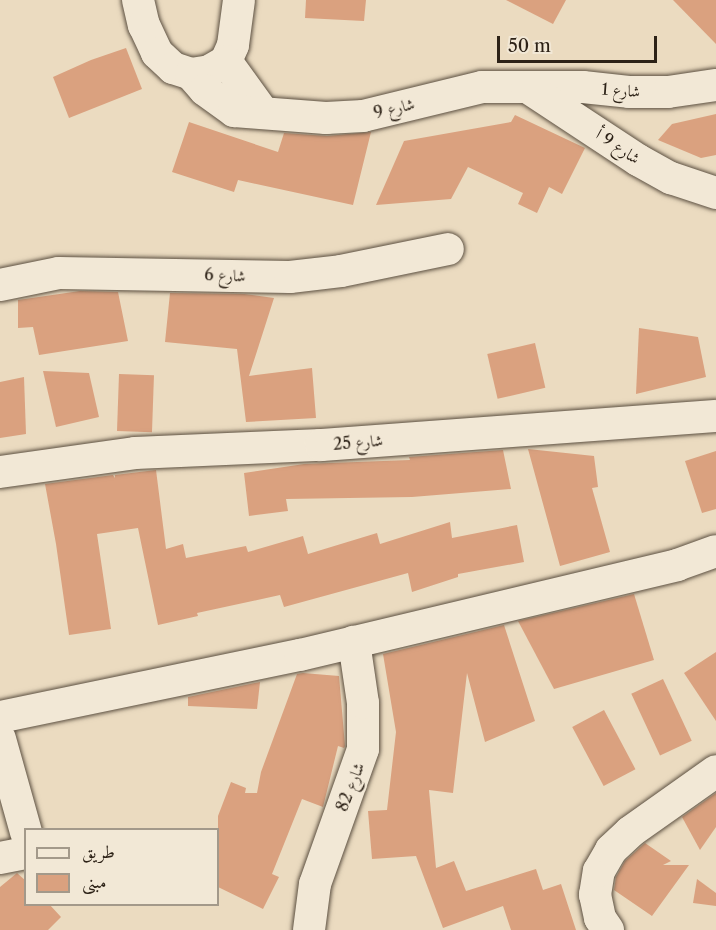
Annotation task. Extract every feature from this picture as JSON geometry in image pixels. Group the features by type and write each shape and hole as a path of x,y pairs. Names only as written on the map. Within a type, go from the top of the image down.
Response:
{"street":[{"name":"شارع 9","path":"138,0 144,26 157,53 173,68 191,74 206,90 234,111 247,113 262,111 283,116 363,116 482,87 526,86"},
{"path":"191,74 209,71 226,61 233,45 239,0"},
{"path":"226,61 262,111"},
{"name":"شارع 1","path":"526,86 648,92 716,85"},
{"name":"شارع 9 أ","path":"526,86 638,160 671,178 716,193"},
{"name":"شارع 6","path":"0,285 59,273 290,277 341,271 448,249"},
{"name":"شارع 25","path":"0,472 135,453 321,445 716,416"},
{"path":"0,717 354,642 677,565 716,551"},
{"name":"شارع 82","path":"309,930 315,884 363,749 363,703 354,642"},
{"path":"0,739 25,828"},
{"path":"608,930 600,918 595,895 599,871 611,850 630,832 716,771"},
{"path":"0,858 24,853"}],"building":[{"path":"306,0 366,0 364,21 305,18"},
{"path":"506,0 566,0 553,24"},
{"path":"673,0 716,0 716,44"},
{"path":"126,48 142,89 69,118 53,77"},
{"path":"716,114 716,155 701,158 658,140 672,124"},
{"path":"515,115 585,148 562,194 549,187 537,213 518,204 523,193 468,167 451,199 376,205 404,141 511,122"},
{"path":"189,122 278,152 284,133 327,136 371,132 353,205 238,180 234,192 172,172"},
{"path":"80,291 118,292 128,341 39,355 33,327 18,328 18,300"},
{"path":"170,293 244,294 274,298 249,376 312,368 316,418 246,422 237,349 165,342"},
{"path":"639,328 698,337 706,377 636,394"},
{"path":"535,343 545,388 498,399 487,354"},
{"path":"43,371 89,373 99,417 56,427"},
{"path":"119,374 154,375 152,432 117,431"},
{"path":"24,377 26,434 0,438 0,382"},
{"path":"528,449 594,456 598,487 592,488 610,552 560,566"},
{"path":"503,450 511,489 412,497 286,499 288,511 249,516 244,473 304,464 410,460 409,457"},
{"path":"716,451 716,509 702,513 685,461"},
{"path":"156,470 166,549 183,544 186,558 246,546 248,552 303,536 308,554 377,533 380,544 450,522 452,538 517,525 524,562 458,574 458,577 412,592 408,573 284,607 280,595 197,613 198,616 158,625 138,528 97,534 111,629 69,635 45,484 113,475 115,478 115,475"},
{"path":"634,594 654,660 554,689 518,621"},
{"path":"504,625 535,721 485,742 467,673 453,793 429,790 436,868 454,861 466,891 536,869 543,890 561,884 576,930 511,930 503,906 443,928 416,856 372,859 368,811 387,810 396,732 383,654"},
{"path":"716,652 716,721 684,673"},
{"path":"297,674 339,676 345,746 344,748 338,746 323,807 302,799 272,874 279,877 263,909 219,887 218,816 231,782 246,788 245,793 257,793 261,772"},
{"path":"663,679 692,741 660,755 631,694"},
{"path":"260,682 257,709 188,706 188,697"},
{"path":"604,710 635,769 604,786 572,727"},
{"path":"716,793 716,827 700,850 682,817"},
{"path":"645,843 671,861 663,865 689,865 652,916 614,890 616,877 625,861"},
{"path":"17,873 24,879 24,906 51,906 61,917 48,930 0,930 0,887"},
{"path":"697,879 716,893 716,906 693,903"}]}
